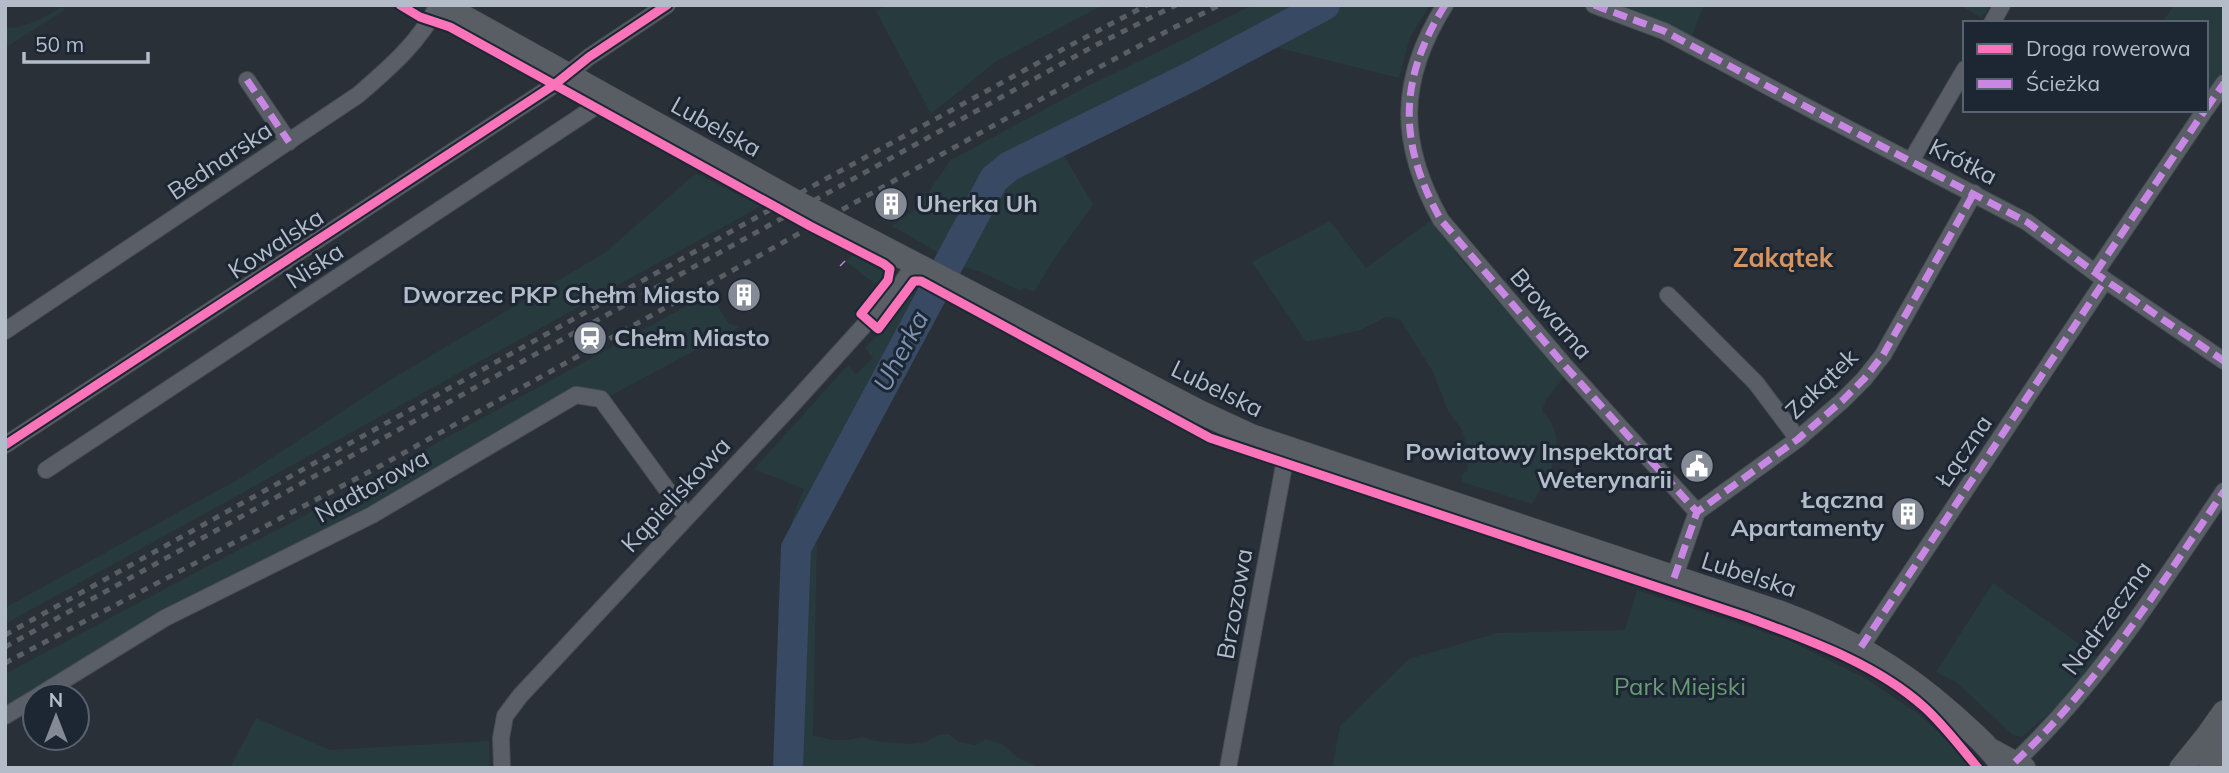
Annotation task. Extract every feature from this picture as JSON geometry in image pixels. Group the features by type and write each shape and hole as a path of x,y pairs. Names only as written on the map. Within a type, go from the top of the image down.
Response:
{"main road":[{"name":"Lubelska","path":"441,5 920,267 1200,412 1252,436 1801,620 1861,647 1933,697 2009,762"},
{"path":"2181,768 2224,712"},
{"path":"2210,768 2224,746"}],"street":[{"name":"Bednarska","path":"5,331 358,95 396,63 441,5"},
{"name":"Kowalska","path":"5,445 568,75 589,57 667,5"},
{"name":"Browarna","path":"1445,5 1421,49 1410,92 1409,123 1415,164 1425,192 1441,220 1566,368 1697,512"},
{"name":"Krótka","path":"1594,5 1664,31 2027,222 2224,361"},
{"path":"1993,21 2002,5"},
{"path":"1911,161 1963,72"},
{"path":"247,80 289,142"},
{"name":"Łączna","path":"2208,107 2224,83"},
{"name":"Niska","path":"46,470 595,107 604,95"},
{"name":"Łączna","path":"1861,647 2205,112"},
{"name":"Zakątek","path":"1697,512 1798,439 1864,379 1883,355 1973,193"},
{"name":"Kąpieliskowa","path":"502,768 501,738 505,716 520,696 920,267"},
{"path":"1668,295 1756,383 1798,439"},
{"name":"Nadtorowa","path":"61,682 165,618 372,515 576,395 601,399 687,517"},
{"name":"Brzozowa","path":"1228,768 1287,449"},
{"name":"Nadrzeczna","path":"2009,762 2069,708 2098,673 2224,491"},
{"path":"1674,578 1697,512"},
{"name":"Nadtorowa","path":"5,716 21,706"}],"green space":[{"path":"886,5 1103,5 995,62 931,114 876,11"},
{"path":"1253,5 1430,5 1410,37 1399,78 1274,47 1062,152 1093,205 1034,292 1024,287 1021,291 981,272 963,267 892,226 917,208 951,160 1084,88"},
{"path":"1610,5 1704,5 1691,37"},
{"path":"1959,5 1990,5 1982,18"},
{"path":"2174,5 2224,5 2224,71 2208,93 2208,21 2163,21"},
{"path":"61,7 66,9 5,48 5,28 28,24"},
{"path":"696,173 761,206 5,624 5,608 244,476 390,380 606,252"},
{"path":"1433,219 1461,260 1565,376 1546,400 1542,411 1551,422 1557,446 1551,469 1532,504 1462,482 1462,475 1467,470 1468,449 1462,430 1448,411 1433,372 1400,319 1386,317 1360,330 1306,342 1252,262 1330,221 1366,268"},
{"path":"853,255 884,272 887,275 884,283 874,283 845,261"},
{"path":"914,285 936,297 829,502 833,505 817,538 813,736 835,740 862,737 908,744 926,742 939,735 949,734 958,742 976,745 986,739 1002,744 1018,758 1041,768 774,768 783,569 788,538 804,489 754,469 848,365 856,374 873,358 865,348 885,328"},
{"path":"710,293 728,323 739,327 606,398 576,395 52,682 21,682 21,699 5,708 5,674 291,523"},
{"path":"1993,583 2099,658 2060,704 2022,737 2013,735 1956,682 1936,672"},
{"name":"Park Miejski","path":"1637,590 1788,640 1865,678 1917,713 1941,734 1972,768 1332,768 1340,726 1409,659 1497,633 1625,630"},
{"path":"256,718 330,750 489,741 490,768 230,768"}],"waterway":[{"name":"Uherka","path":"788,768 796,548 994,179 1010,166 1192,76 1325,5"}],"railway":[{"path":"5,635 811,187 1147,5"},
{"path":"5,647 1094,46 1176,5"},
{"path":"5,663 382,465 1090,72 1220,5"}],"marked path":[{"path":"1445,5 1418,59 1409,112 1411,138 1427,192 1441,220 1566,367 1697,512"},
{"path":"1594,5 1664,31 2027,222 2105,280 2224,361"},
{"path":"247,80 289,142"},
{"path":"2208,106 2224,83"},
{"path":"2096,272 2204,112"},
{"path":"1674,578 1697,512 1798,439 1842,401 1883,355 1974,193"},
{"path":"1861,647 2105,280"},
{"path":"2015,762 2074,700 2101,667 2152,598 2224,491"}],"cycle path":[{"path":"400,5 420,17 450,27 810,226 884,264 890,269 888,280 861,314 878,329 914,281 921,281 1210,438 1747,617 1840,654 1905,691 1945,729 1978,768"},
{"path":"5,445 554,85 589,57 667,5"}],"place":[{"name":"Uherka Uh","path":"891,204"},
{"name":"Dworzec PKP Chełm Miasto","path":"744,295"},
{"name":"Chełm Miasto","path":"590,338"},
{"name":"Powiatowy Inspektorat Weterynarii","path":"1697,466"},
{"name":"Łączna Apartamenty","path":"1908,514"}],"district":[{"name":"Zakątek","path":"1783,258"}]}
